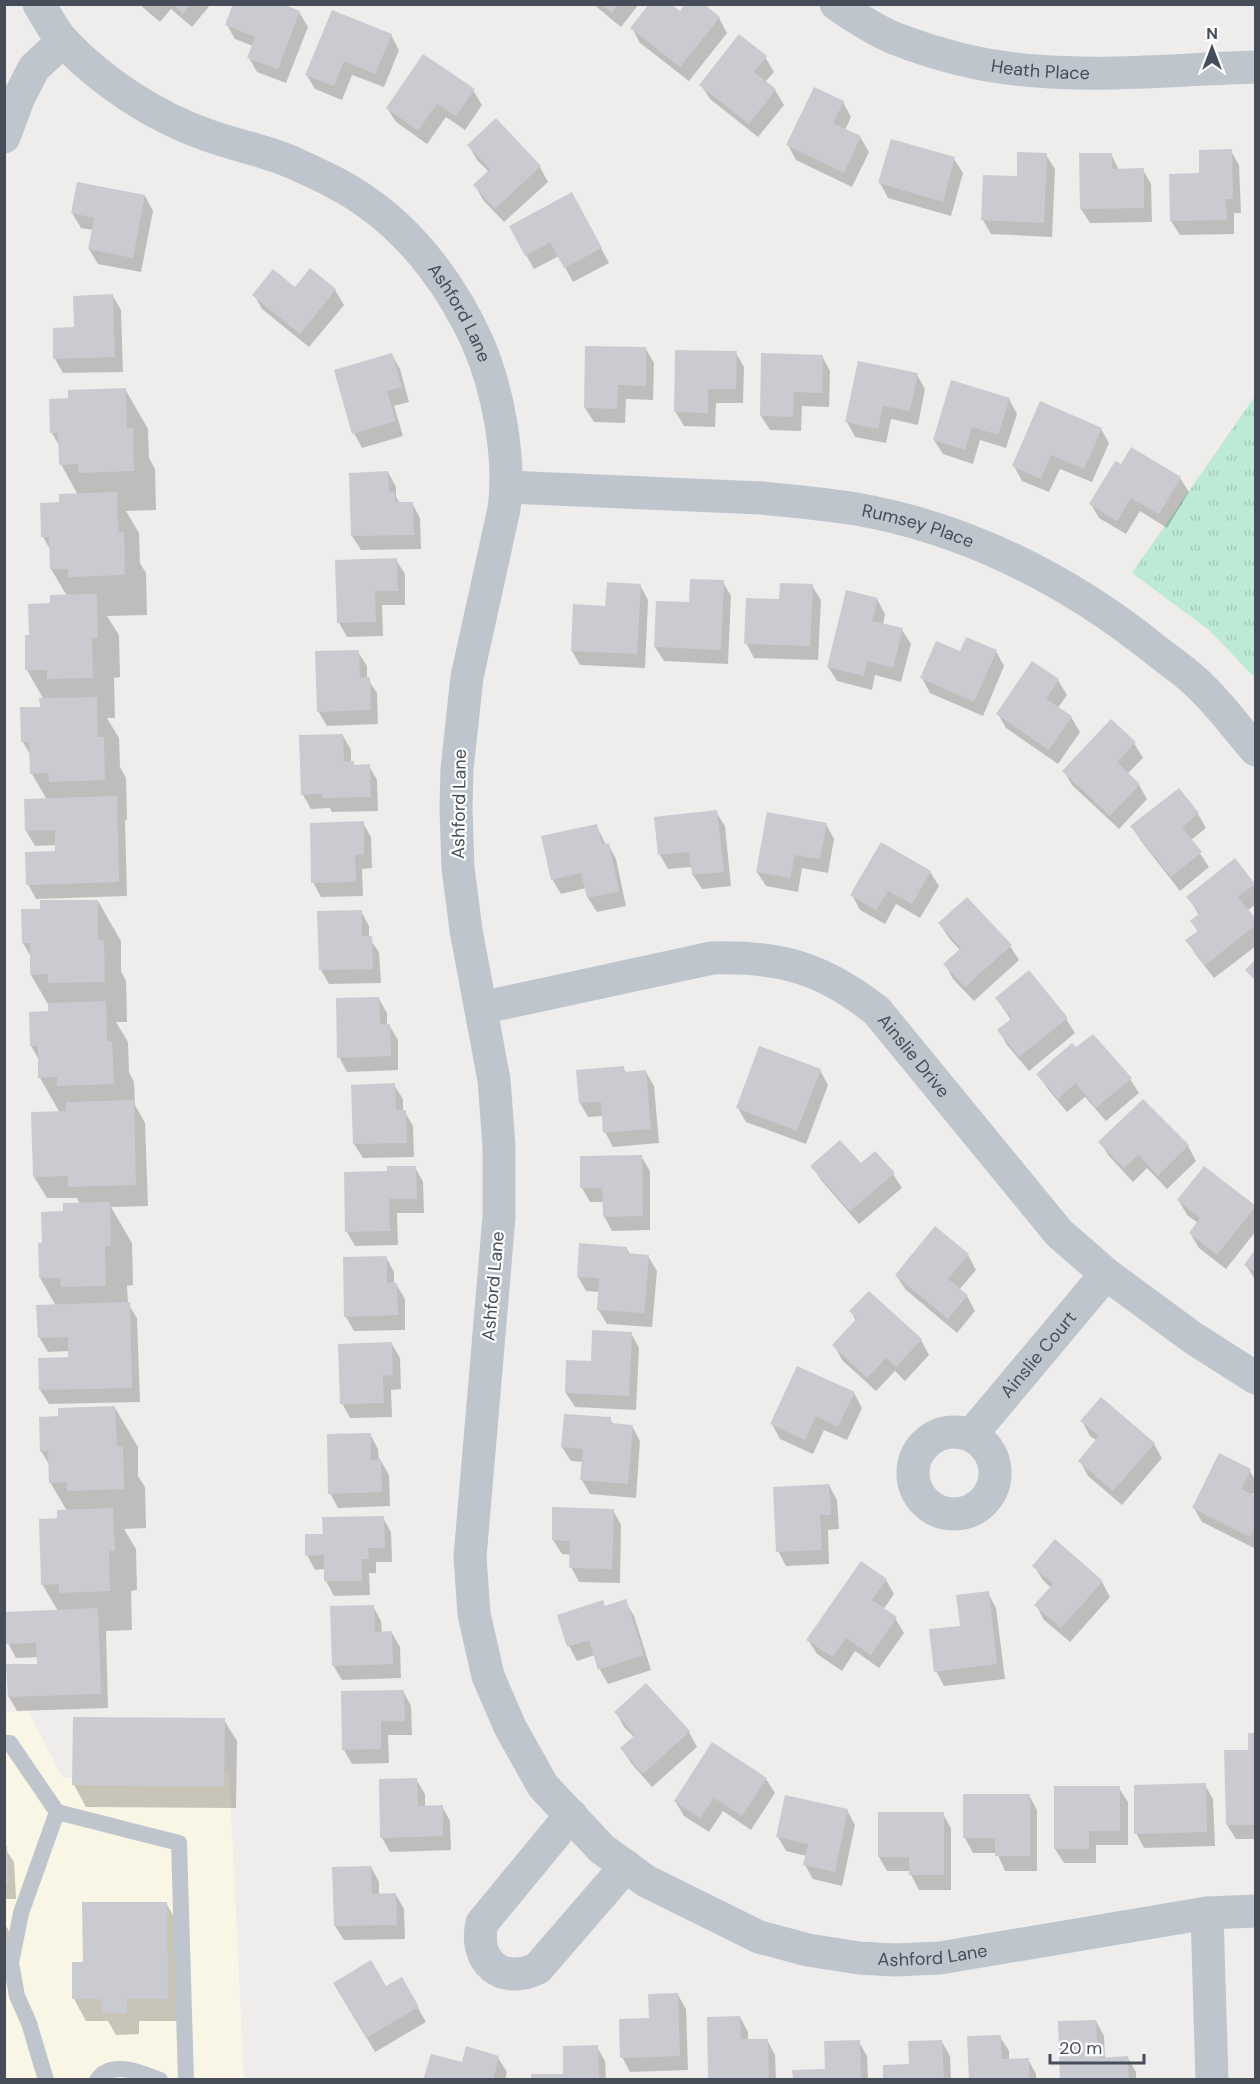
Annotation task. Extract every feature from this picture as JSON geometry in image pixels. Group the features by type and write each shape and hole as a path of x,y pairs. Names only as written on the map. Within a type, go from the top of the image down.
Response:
{"street":[{"name":"Ashford Lane","path":"39,4 63,41 100,76 172,120 207,135 296,164 370,204 405,235 437,273 459,306 484,357 494,386 507,487 504,510 467,677 457,769 456,809 458,868 465,930 481,1008 496,1102 500,1146 500,1217 470,1557 474,1614 488,1676 510,1727 543,1786 602,1849 646,1881 759,1937 808,1950 859,1958 895,1960 962,1956 1208,1913 1256,1911"},
{"name":"Heath Place","path":"836,4 855,18 897,40 958,59 999,67 1075,73 1256,67"},
{"path":"4,136 19,97 34,68 63,41"},
{"name":"Rumsey Place","path":"507,487 795,501 857,510 920,524 988,548 1053,579 1117,619 1202,688 1256,750"},
{"name":"Ainslie Drive","path":"481,1008 712,958 748,957 783,962 841,985 877,1011 1059,1233 1106,1274 1193,1338 1256,1378"},
{"name":"Ainslie Court","path":"971,1435 1106,1274"},
{"path":"571,1815 482,1923 479,1935 480,1947 484,1958 493,1967 503,1973 515,1975 527,1974 538,1968 626,1866"},
{"path":"1208,1913 1212,2079"}],"lane":[{"path":"4,1743 10,1743 57,1812 179,1843 186,2079"},
{"path":"46,2079 29,2023 17,1996 11,1962 21,1913 57,1812"},
{"path":"97,2079 100,2075 113,2070 127,2068 160,2079"}],"shaded area":[{"path":"28,1711 63,1778 229,1771 244,2079 5,2079 4,1712"}],"green space":[{"path":"1255,396 1255,678 1209,630 1132,573"}],"building":[{"path":"172,4 191,4 183,14"},
{"path":"233,4 282,4 300,11 278,69 247,58 255,37 225,25"},
{"path":"601,4 619,4 612,13"},
{"path":"649,4 671,4 680,11 685,4 704,4 720,17 680,67 630,28"},
{"path":"332,10 392,34 375,74 344,61 334,86 305,75"},
{"path":"739,34 767,56 754,72 776,89 749,124 699,85"},
{"path":"423,54 475,89 456,116 437,104 418,131 386,108"},
{"path":"814,87 844,101 833,123 861,136 844,173 786,145"},
{"path":"496,118 541,166 495,209 473,185 490,169 467,145"},
{"path":"891,139 955,157 943,202 878,183"},
{"path":"1232,149 1233,199 1226,199 1227,220 1170,221 1169,174 1199,173 1199,150"},
{"path":"1017,152 1047,153 1044,223 981,220 983,175 1017,176"},
{"path":"1079,153 1112,153 1112,169 1144,168 1144,208 1080,209"},
{"path":"77,182 145,195 133,258 88,249 94,218 71,213"},
{"path":"572,192 602,248 564,268 550,242 525,256 509,226"},
{"path":"310,268 336,289 300,334 252,295 273,269 295,287"},
{"path":"113,294 115,357 53,359 53,328 74,327 73,296"},
{"path":"585,346 646,347 646,386 618,385 617,409 584,408"},
{"path":"675,350 737,351 736,389 708,389 708,413 674,412"},
{"path":"392,353 402,387 387,391 396,421 352,434 334,370"},
{"path":"761,353 823,355 822,393 794,392 793,417 760,416"},
{"path":"858,361 918,373 910,411 883,406 878,429 845,422"},
{"path":"951,380 1010,398 998,435 972,427 965,450 933,440"},
{"path":"126,388 127,428 133,428 134,471 78,473 78,464 59,465 58,433 50,433 49,399 68,398 68,390"},
{"path":"1040,401 1102,428 1084,469 1051,455 1041,479 1012,466"},
{"path":"1131,447 1181,477 1159,514 1131,498 1117,521 1089,504 1115,461 1121,464"},
{"path":"388,471 389,492 395,492 395,502 413,502 414,535 351,536 349,473"},
{"path":"117,492 118,532 124,532 125,575 68,577 68,569 50,569 49,537 41,537 40,503 59,502 59,494"},
{"path":"397,558 398,591 375,591 376,622 337,623 335,560"},
{"path":"690,579 724,580 721,650 654,647 656,601 689,602"},
{"path":"607,582 641,584 637,654 571,651 573,604 605,606"},
{"path":"780,583 813,584 810,646 744,644 746,598 779,599"},
{"path":"846,590 878,598 872,621 903,628 893,668 867,661 864,676 827,667"},
{"path":"97,594 98,638 92,638 93,678 47,679 47,670 25,670 25,635 29,635 28,604 50,603 50,595"},
{"path":"966,637 997,650 974,702 920,678 936,641 960,651"},
{"path":"359,650 360,677 370,677 371,710 317,712 315,651"},
{"path":"1032,661 1059,679 1046,699 1072,716 1049,750 996,714"},
{"path":"97,697 98,737 104,737 105,780 49,782 48,773 30,774 29,742 21,742 20,707 40,707 39,698"},
{"path":"1111,719 1136,742 1117,762 1140,784 1110,816 1062,771"},
{"path":"343,734 344,761 354,761 354,765 370,764 371,797 322,798 322,794 301,795 299,735"},
{"path":"1179,788 1199,813 1182,827 1202,852 1171,877 1130,826"},
{"path":"117,796 119,882 26,885 25,852 55,851 55,830 25,831 24,799"},
{"path":"717,810 724,872 692,875 689,852 658,855 654,817"},
{"path":"767,812 827,823 820,859 795,855 790,878 756,872"},
{"path":"364,821 364,854 355,855 356,882 311,883 310,823"},
{"path":"597,824 602,844 609,843 619,892 587,898 581,873 551,880 541,836"},
{"path":"881,842 931,871 912,904 888,891 876,910 850,895"},
{"path":"1235,858 1255,884 1238,897 1256,919 1256,925 1205,965 1185,940 1198,931 1190,921 1200,913 1186,897"},
{"path":"967,897 1012,945 965,987 943,964 961,948 938,923"},
{"path":"40,900 98,900 98,940 104,940 105,982 48,983 48,974 30,975 30,943 22,943 21,909 40,909"},
{"path":"362,910 362,936 372,936 373,969 319,970 317,911"},
{"path":"1256,959 1256,981 1245,970"},
{"path":"1029,970 1068,1018 1019,1057 997,1030 1012,1018 995,998"},
{"path":"379,997 380,1024 390,1024 391,1056 337,1058 336,998"},
{"path":"106,1001 107,1041 112,1041 114,1084 57,1086 57,1077 38,1078 38,1046 30,1046 29,1012 48,1011 48,1003"},
{"path":"1093,1034 1132,1078 1096,1108 1076,1083 1058,1099 1036,1074 1072,1043 1076,1047"},
{"path":"759,1046 821,1069 797,1131 736,1108"},
{"path":"624,1066 624,1072 646,1070 651,1129 603,1133 601,1102 579,1103 576,1070"},
{"path":"395,1083 396,1110 406,1110 407,1143 353,1144 351,1085"},
{"path":"1143,1099 1189,1145 1158,1176 1138,1155 1124,1168 1098,1142"},
{"path":"134,1100 136,1185 68,1187 68,1176 33,1177 31,1112 66,1111 66,1102"},
{"path":"840,1140 861,1163 875,1151 895,1173 850,1211 810,1166"},
{"path":"642,1155 643,1216 603,1217 602,1188 580,1188 580,1156"},
{"path":"387,1166 416,1166 417,1199 389,1199 390,1231 345,1232 344,1172 387,1171"},
{"path":"1204,1166 1256,1206 1217,1255 1189,1233 1200,1218 1177,1200"},
{"path":"110,1202 111,1246 105,1246 106,1286 61,1287 60,1278 39,1278 38,1243 42,1243 41,1212 63,1211 63,1203"},
{"path":"935,1226 969,1254 948,1279 968,1295 948,1319 895,1275"},
{"path":"579,1243 627,1247 627,1253 649,1255 644,1313 597,1310 599,1278 577,1277"},
{"path":"1256,1248 1256,1272 1244,1265"},
{"path":"387,1256 387,1283 397,1283 398,1315 344,1317 343,1257"},
{"path":"869,1291 922,1339 896,1367 886,1358 867,1378 832,1345 857,1318 849,1311"},
{"path":"130,1302 132,1388 39,1390 38,1358 68,1357 68,1337 38,1338 36,1305"},
{"path":"592,1330 632,1332 629,1396 565,1393 566,1360 591,1361"},
{"path":"392,1342 393,1375 383,1376 384,1403 340,1404 338,1344"},
{"path":"797,1366 855,1392 838,1427 816,1416 805,1440 770,1424"},
{"path":"1101,1397 1155,1443 1113,1491 1078,1461 1099,1436 1080,1421"},
{"path":"115,1406 117,1446 123,1446 124,1489 67,1491 67,1482 49,1483 48,1451 40,1452 39,1417 58,1416 58,1408"},
{"path":"564,1414 611,1417 611,1423 633,1425 628,1484 580,1480 583,1449 561,1447"},
{"path":"371,1433 371,1460 381,1459 382,1492 328,1494 327,1434"},
{"path":"1219,1453 1251,1469 1241,1489 1256,1496 1256,1526 1250,1537 1192,1508"},
{"path":"829,1484 831,1515 820,1515 822,1550 776,1552 773,1487"},
{"path":"552,1507 614,1509 612,1569 569,1568 570,1541 552,1540"},
{"path":"113,1508 115,1551 109,1551 110,1591 59,1593 59,1584 41,1585 39,1519 57,1518 57,1510"},
{"path":"384,1516 385,1548 368,1548 369,1559 362,1559 362,1581 324,1581 324,1555 305,1556 305,1534 323,1534 322,1517"},
{"path":"1055,1539 1103,1581 1061,1628 1034,1605 1053,1584 1032,1566"},
{"path":"861,1561 887,1579 872,1600 897,1617 871,1655 846,1638 833,1657 806,1640"},
{"path":"989,1591 997,1664 934,1672 929,1629 960,1626 956,1595"},
{"path":"626,1599 644,1655 598,1670 589,1640 567,1647 557,1615 603,1600 605,1606"},
{"path":"374,1605 375,1632 392,1631 393,1664 332,1666 330,1606"},
{"path":"98,1608 101,1694 8,1697 6,1664 37,1664 36,1643 6,1644 5,1612"},
{"path":"646,1683 690,1731 643,1774 620,1748 635,1735 614,1712"},
{"path":"404,1690 405,1721 381,1721 381,1749 342,1750 341,1691"},
{"path":"73,1717 225,1718 224,1787 72,1785"},
{"path":"1248,1733 1256,1733 1256,1825 1226,1825 1224,1750 1248,1750"},
{"path":"712,1742 767,1778 742,1816 714,1798 700,1818 674,1801"},
{"path":"417,1778 418,1806 443,1805 443,1836 380,1838 379,1779"},
{"path":"1206,1783 1207,1832 1134,1834 1134,1785"},
{"path":"1054,1786 1120,1786 1120,1831 1089,1831 1089,1849 1054,1849"},
{"path":"963,1794 1030,1794 1030,1856 995,1856 995,1838 963,1838"},
{"path":"785,1795 848,1809 835,1872 803,1865 808,1844 776,1837"},
{"path":"878,1812 944,1812 944,1875 909,1875 909,1857 878,1857"},
{"path":"4,1846 7,1846 8,1884 4,1885"},
{"path":"371,1866 372,1894 396,1893 397,1925 334,1926 332,1867"},
{"path":"82,1902 167,1902 168,1999 127,1999 127,2013 102,2013 102,1999 72,1999 72,1962 83,1962"},
{"path":"371,1960 386,1986 402,1977 419,2007 366,2038 333,1983"},
{"path":"678,1993 680,2056 620,2058 619,2019 649,2018 648,1994"},
{"path":"740,2016 741,2039 768,2039 769,2078 708,2080 707,2017"},
{"path":"1096,2020 1098,2058 1128,2056 1129,2080 1060,2080 1058,2021"},
{"path":"1001,2035 1002,2059 1029,2058 1029,2080 969,2080 967,2036"},
{"path":"860,2040 861,2080 793,2080 792,2070 825,2069 824,2041"},
{"path":"942,2040 944,2080 883,2080 883,2065 909,2064 908,2041"},
{"path":"598,2045 599,2080 531,2080 531,2074 563,2074 563,2046"},
{"path":"466,2046 499,2056 493,2080 423,2080 431,2054 462,2062"}]}
